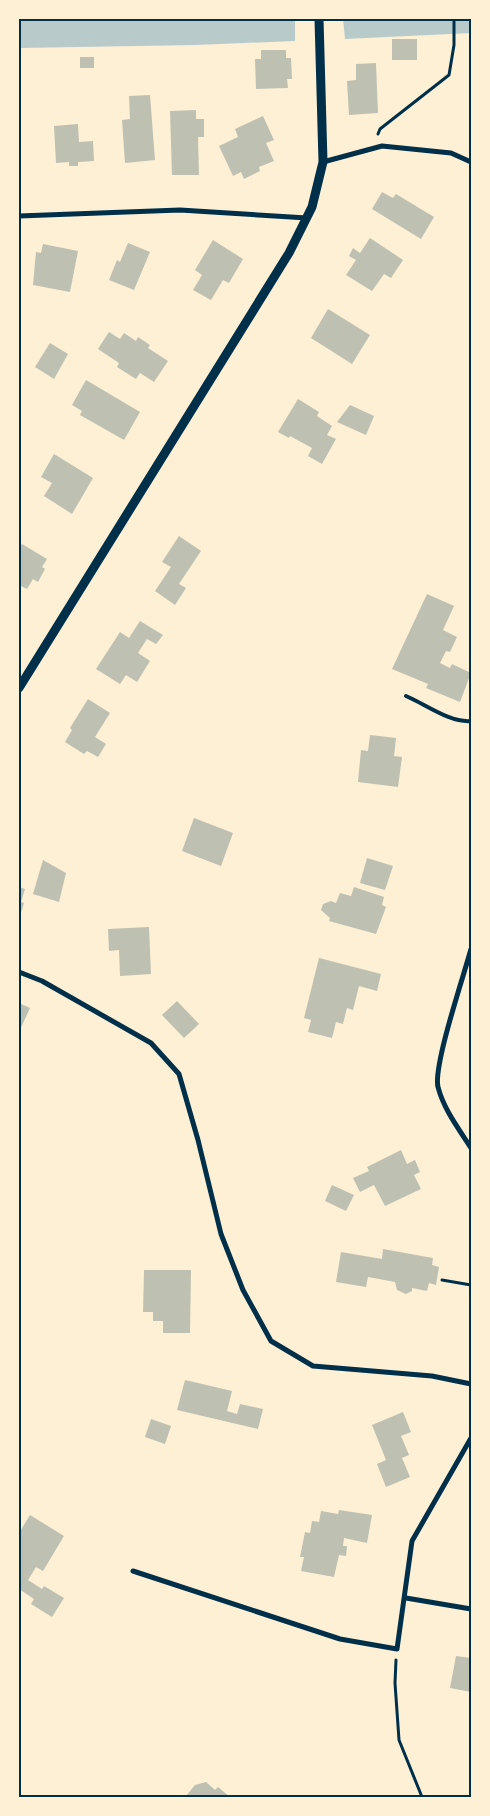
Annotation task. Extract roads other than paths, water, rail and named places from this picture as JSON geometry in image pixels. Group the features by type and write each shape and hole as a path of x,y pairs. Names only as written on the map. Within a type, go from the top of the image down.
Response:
{"street":[{"path":"19,688 289,253 308,218 324,162 319,19"},
{"path":"324,162 382,146 451,153 471,162"},
{"path":"19,216 180,210 308,218"},
{"path":"471,949 441,1061 438,1086 447,1110 471,1148"},
{"path":"19,972 42,981 151,1044 178,1074 198,1140 221,1234 243,1290 271,1341 313,1366 432,1376 471,1384"},
{"path":"133,1571 340,1639 397,1649 406,1598 412,1541 471,1438"},
{"path":"406,1598 471,1609"}],"lane":[{"path":"406,696 451,717 465,722 471,721"}]}
